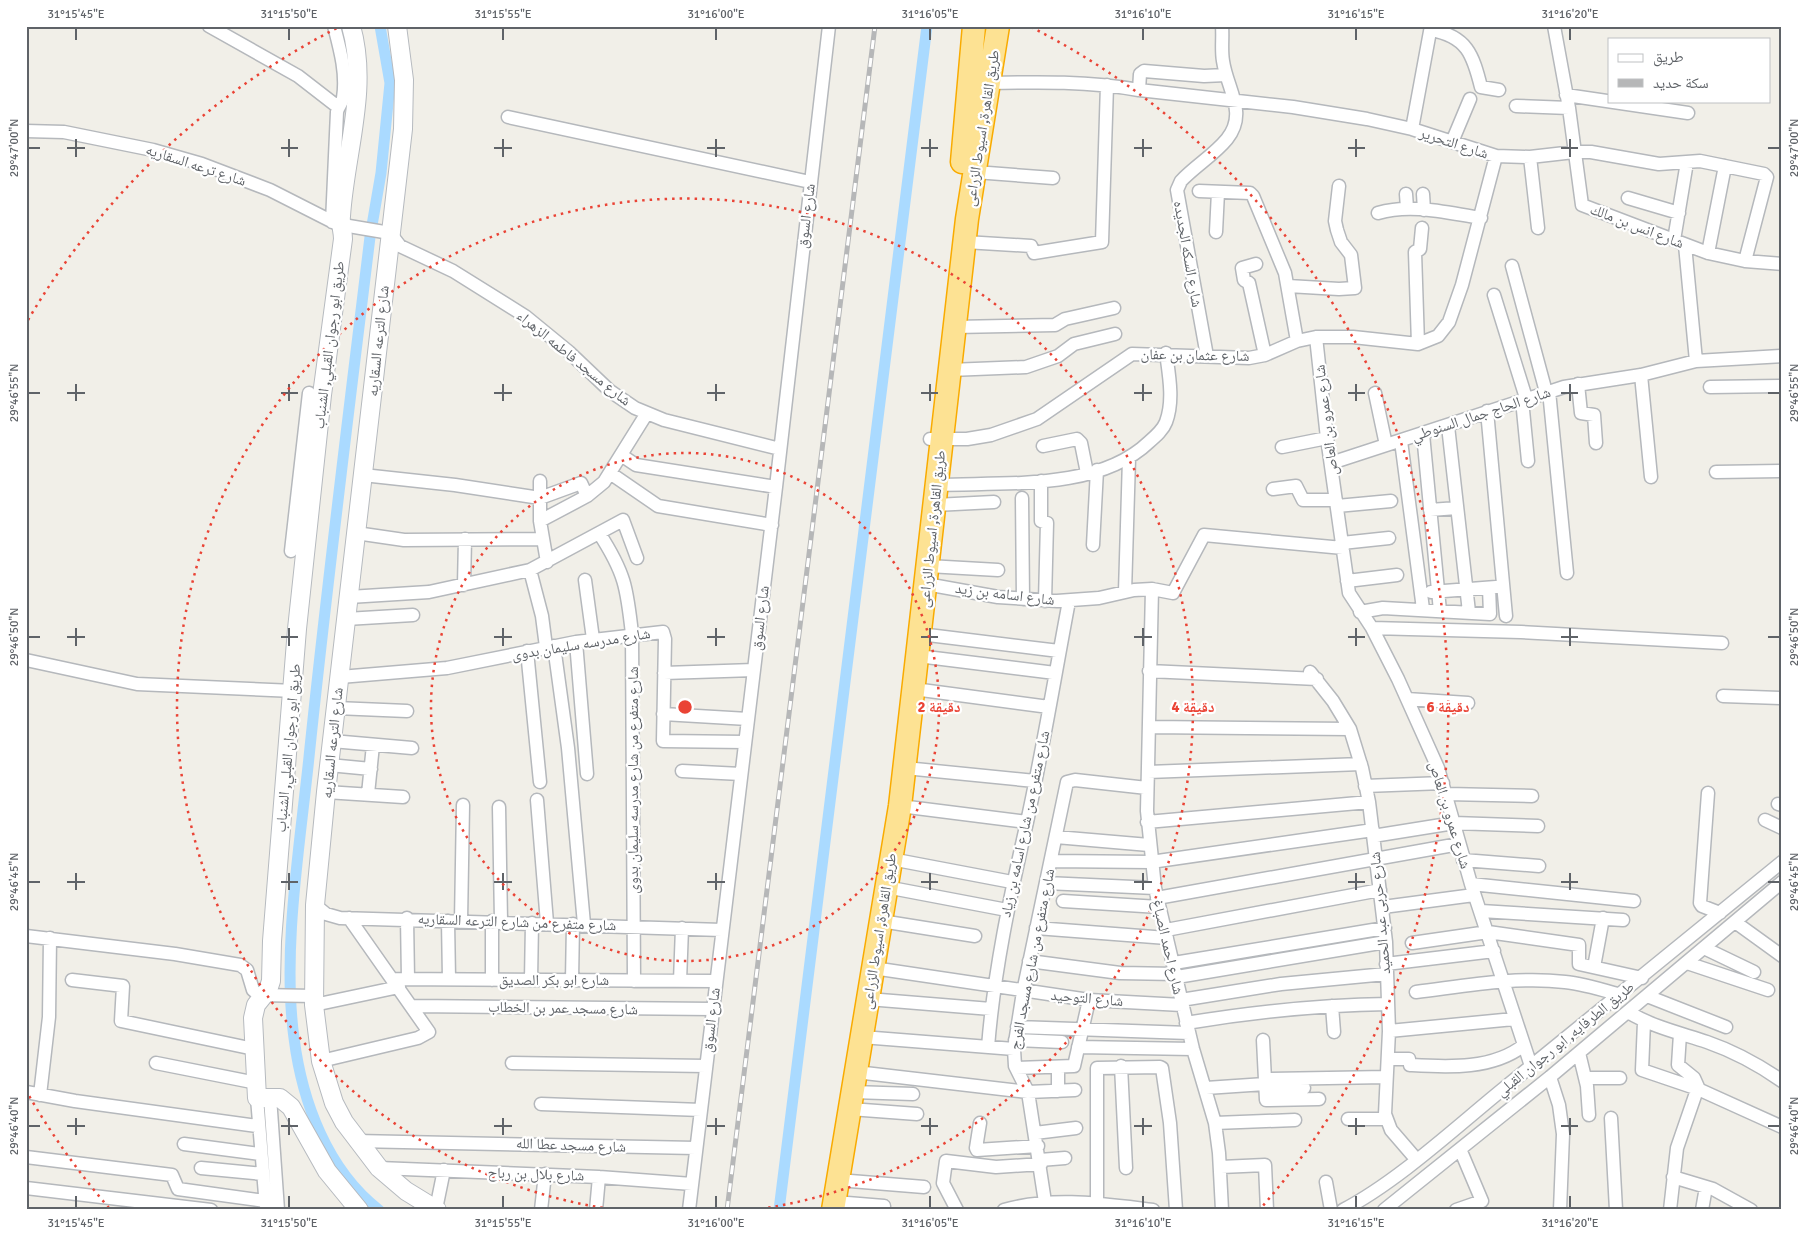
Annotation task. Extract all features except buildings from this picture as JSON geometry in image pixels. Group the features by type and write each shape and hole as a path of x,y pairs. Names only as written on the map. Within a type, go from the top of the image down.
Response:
{"highway":[{"name":"طريق القاهرة, اسيوط الزراعى","path":"829,1207 838,1180 862,1037 891,786 936,440 974,26"},
{"name":"طريق القاهرة, اسيوط الزراعى","path":"829,1207 900,806 936,495 936,440 950,370 964,242 998,26"}],"street":[{"path":"209,26 298,76 338,107"},
{"path":"334,26 344,74 343,102 338,107 344,225"},
{"name":"طريق ابو رجوان القبلي, الشنباب","path":"261,1093 254,1049 253,1018 256,1005 271,981 273,932 294,691 298,551 316,394 343,239 346,174 357,96 358,76 351,26"},
{"path":"387,232 398,185 404,104 402,56 397,26"},
{"name":"شارع السوق","path":"689,1210 772,525 828,26"},
{"name":"شارع السكه الجديده","path":"1207,356 1177,190 1181,180 1228,138 1235,122 1236,101 1226,75 1222,48 1222,26"},
{"name":"شارع انس بن مالك","path":"1554,26 1568,101 1582,205 1708,253 1745,261 1782,264"},
{"path":"1412,129 1431,28 1443,32 1463,44 1476,63 1481,87 1498,90"},
{"path":"1140,90 1140,74 1144,71 1204,76 1226,75"},
{"name":"شارع التحرير","path":"988,83 1049,82 1107,85 1312,110 1412,129 1496,156 1530,157 1592,152 1659,164 1700,161 1764,174 1767,177 1745,261"},
{"path":"964,242 1031,246 1034,253 1102,242 1107,85"},
{"path":"1452,142 1470,99"},
{"path":"1516,106 1568,101 1688,113"},
{"path":"508,117 810,182"},
{"name":"شارع ترعه السقاريه","path":"26,131 48,130 80,134 152,150 202,164 270,190 344,225 387,232"},
{"path":"1422,228 1420,249 1415,252 1418,344 1438,336 1449,322 1481,218 1496,156"},
{"path":"1530,157 1538,228"},
{"path":"1687,162 1679,213 1680,242 1696,361"},
{"path":"1708,253 1725,166"},
{"path":"975,172 1052,178"},
{"path":"1288,286 1356,288 1351,255 1341,242 1335,221 1339,186"},
{"path":"1199,192 1250,193 1253,196 1280,259 1288,286 1297,341"},
{"path":"1216,232 1218,192"},
{"path":"1406,194 1407,208"},
{"path":"1423,194 1424,210"},
{"path":"1628,198 1679,213"},
{"path":"1378,213 1407,208 1481,218"},
{"name":"شارع مسجد فاطمه الزهراء","path":"387,232 400,246 453,271 525,316 569,352 610,391 635,408 664,420 780,449"},
{"name":"شارع الترعه السقاريه","path":"387,232 363,475 326,792 315,905 312,999 321,1062 334,1103 356,1140 380,1168 406,1191 436,1210"},
{"path":"1256,264 1242,268 1244,280 1249,283 1265,355"},
{"path":"1512,266 1548,392 1567,573"},
{"path":"1494,295 1524,399 1528,461"},
{"path":"955,327 1056,325 1064,320 1114,308"},
{"path":"950,370 1026,366 1058,356 1074,344 1115,334"},
{"name":"شارع عثمان بن عفان","path":"936,440 967,439 1015,428 1037,419 1060,405 1127,356 1137,353 1249,358 1265,355 1297,341 1316,337 1353,337 1418,344"},
{"name":"شارع عمرو بن العاص","path":"1316,337 1327,438 1351,598 1372,628 1407,699 1445,788 1472,889 1488,932 1514,1019 1531,1066"},
{"path":"936,495 1092,472 1129,459 1151,441 1166,422 1170,388 1166,354"},
{"name":"شارع الحاج جمال السنوطي","path":"1331,463 1448,426 1524,399 1578,384 1641,375 1696,361 1782,356"},
{"path":"1641,375 1651,477"},
{"path":"1578,384 1581,413 1594,415 1596,443"},
{"path":"1710,387 1782,386"},
{"path":"1374,393 1386,445"},
{"path":"1487,411 1506,616"},
{"path":"540,521 588,496 610,473 647,413"},
{"path":"1448,426 1469,612"},
{"path":"1423,434 1440,611"},
{"path":"1282,447 1327,438"},
{"path":"1043,446 1077,439 1081,443 1092,472 1093,546"},
{"path":"1401,441 1423,609"},
{"path":"622,455 636,465 776,487"},
{"path":"1125,592 1129,459"},
{"path":"1716,472 1782,470"},
{"path":"610,473 658,506 772,525"},
{"path":"363,475 455,485 540,498 580,483 588,496"},
{"path":"540,481 540,521 547,562"},
{"path":"1041,481 1041,521 1047,523 1045,601"},
{"path":"1273,489 1296,486 1303,500 1337,503 1391,500"},
{"path":"936,495 994,502"},
{"path":"1022,498 1023,599"},
{"path":"1430,510 1457,508"},
{"path":"349,597 412,594 464,585 530,570 624,520 637,558"},
{"path":"356,533 404,540 542,539"},
{"name":"شارع متفرع من شارع مدرسه سليمان بدوى","path":"599,533 616,560 624,578 632,634 634,981"},
{"name":"شارع اسامه بن زيد","path":"927,575 1023,599 1069,602 1125,592 1152,590 1173,593 1204,535 1342,545"},
{"path":"1342,545 1388,538"},
{"path":"464,585 465,539"},
{"path":"530,570 550,646 568,748 578,924 572,980"},
{"path":"927,575 998,570"},
{"path":"1347,581 1396,575"},
{"path":"585,580 592,639"},
{"path":"1422,593 1503,586"},
{"path":"1360,612 1377,608 1490,614 1490,588"},
{"name":"شارع احمد الصباغ","path":"1152,590 1147,788 1148,845 1157,898 1187,1028 1215,1123 1221,1167 1222,1210"},
{"name":"شارع متفرع من شارع اسامه بن زياد","path":"988,1047 994,985 1012,882 1027,822 1069,602"},
{"path":"346,619 413,615"},
{"path":"1372,628 1521,632 1722,643"},
{"name":"شارع مدرسه سليمان بدوى","path":"340,677 440,669 592,639 632,634 664,633 664,741 745,742"},
{"path":"920,634 1060,651"},
{"path":"576,642 587,774"},
{"path":"527,651 540,782"},
{"path":"918,656 1056,673"},
{"path":"26,660 137,684 294,691"},
{"path":"664,673 754,670"},
{"name":"شارع حربى عبد الحميد","path":"1149,671 1314,676 1350,729 1361,764 1369,802 1385,928 1389,1031 1386,1119"},
{"path":"914,689 1049,707"},
{"path":"1723,696 1782,698"},
{"path":"1407,699 1468,703"},
{"path":"336,708 407,711"},
{"path":"663,714 748,720"},
{"path":"1149,727 1350,729"},
{"path":"332,741 412,748"},
{"path":"368,794 373,745"},
{"path":"1148,772 1361,764"},
{"path":"329,765 371,769"},
{"path":"905,768 1035,782"},
{"path":"682,771 741,774"},
{"name":"شارع متفرع من شارع مسجد الفرج","path":"1045,1202 1028,1092 1016,1068 1014,1045 1029,961 1067,782 1075,780 1147,788"},
{"path":"1366,786 1445,788 1532,796"},
{"path":"326,792 402,797"},
{"path":"1708,793 1700,903 1702,906 1720,913"},
{"path":"537,800 547,923"},
{"path":"1147,822 1369,802"},
{"path":"461,921 463,804"},
{"path":"900,806 1027,822"},
{"path":"492,980 497,921 499,807"},
{"path":"1765,820 1782,828"},
{"path":"1051,860 1150,862 1454,823 1538,826"},
{"path":"1056,838 1148,845"},
{"path":"1063,901 1157,898 1459,844"},
{"path":"891,859 1012,882"},
{"path":"1464,860 1539,866"},
{"name":"طريق الطرفايه, ابو رجوان القبلي","path":"1343,1210 1373,1192 1416,1159 1642,978 1782,862"},
{"name":"طريق الطرفايه, ابو رجوان القبلي","path":"1384,1210 1550,1078 1782,882"},
{"path":"1046,883 1157,898"},
{"path":"886,887 1007,910"},
{"path":"1383,907 1472,889 1634,901"},
{"path":"1036,928 1166,934 1380,890"},
{"name":"شارع متفرع من شارع الترعه السقاريه","path":"315,905 333,917 349,918 532,922 722,930"},
{"path":"1480,911 1623,920"},
{"path":"321,1062 428,1034 429,1031 400,981 349,918"},
{"path":"400,981 407,918"},
{"path":"1594,967 1603,918"},
{"path":"448,921 449,979"},
{"path":"881,921 975,936"},
{"path":"531,980 532,922"},
{"path":"1735,922 1782,956"},
{"path":"680,981 682,928"},
{"path":"1175,971 1385,928"},
{"path":"1412,943 1488,932 1579,945 1578,963 1642,978"},
{"path":"26,936 176,954 240,966 248,970 253,990 262,996"},
{"path":"40,1095 49,1017 50,938"},
{"path":"1029,961 1120,973 1175,971 1386,942"},
{"path":"1704,948 1754,972"},
{"name":"شارع التوحيد","path":"868,981 994,985 1023,992 1089,1000 1181,1003 1281,984 1494,951"},
{"path":"1687,963 1768,990"},
{"name":"شارع ابو بكر الصديق","path":"262,996 312,999 400,981 449,979 716,981"},
{"path":"72,980 123,986 121,1021 254,1049"},
{"path":"868,981 991,1009"},
{"path":"1416,992 1502,981 1563,982 1621,995"},
{"path":"1647,996 1726,1027"},
{"path":"1016,1068 1074,1066 1089,1000"},
{"path":"1017,1027 1083,1029 1187,1028 1246,1013 1332,1006 1388,1004"},
{"name":"شارع مسجد عمر بن الخطاب","path":"413,1006 712,1009"},
{"path":"1332,1006 1334,1032"},
{"path":"1628,1012 1644,1022 1723,1048 1766,1070 1782,1081"},
{"path":"1389,1031 1514,1019"},
{"path":"1644,1022 1641,1069 1698,1089 1782,1127"},
{"path":"1670,1210 1680,1136 1698,1089 1694,1078 1678,1065 1680,1034"},
{"path":"862,1037 988,1047 1062,1042"},
{"path":"1263,1040 1267,1100 1319,1099"},
{"path":"1388,1059 1410,1059 1410,1065 1455,1067 1503,1058 1524,1045"},
{"path":"1078,1047 1193,1049"},
{"path":"1579,1053 1586,1078 1589,1115"},
{"path":"156,1063 280,1098 291,1107 327,1171 358,1210"},
{"path":"512,1063 706,1066"},
{"path":"1121,1066 1126,1168"},
{"path":"1097,1203 1097,1068 1121,1066 1162,1068 1175,1173 1176,1210"},
{"path":"1058,1067 1058,1091"},
{"path":"1206,1088 1386,1077"},
{"path":"1550,1078 1559,1105 1563,1134 1560,1210"},
{"path":"1586,1078 1620,1078"},
{"path":"1265,1084 1304,1088"},
{"path":"853,1091 1028,1092 1075,1090"},
{"path":"853,1091 914,1094"},
{"path":"853,1091 917,1114"},
{"path":"26,1092 257,1126"},
{"path":"26,1157 172,1175 178,1189 266,1206 257,1126 261,1093"},
{"path":"261,1093 278,1210"},
{"path":"541,1104 701,1110"},
{"path":"1348,1118 1386,1119 1392,1130 1416,1159"},
{"path":"1611,1118 1616,1210"},
{"path":"1215,1123 1295,1120"},
{"path":"980,1123 977,1150 1036,1140 1076,1128"},
{"name":"شارع مسجد عطا الله","path":"356,1140 696,1148"},
{"path":"184,1144 260,1154"},
{"path":"1456,1210 1482,1201 1460,1149"},
{"path":"957,1210 943,1183 946,1161 996,1167 1065,1158"},
{"path":"1221,1167 1265,1165 1267,1210"},
{"path":"201,1168 263,1174"},
{"name":"شارع بلال بن رباح","path":"380,1168 545,1174 692,1184"},
{"path":"436,1210 444,1170"},
{"path":"541,1210 545,1174"},
{"path":"596,1210 599,1177"},
{"path":"1673,1177 1706,1187 1751,1210"},
{"path":"838,1180 924,1187"},
{"path":"1326,1182 1331,1210"},
{"path":"1703,1209 1706,1187"},
{"path":"26,1188 211,1210"},
{"path":"1004,1210 1045,1202 1097,1203 1153,1210"},
{"path":"829,1207 884,1206"}],"waterway":[{"path":"379,1210 361,1194 331,1155 311,1110 303,1086 294,1038 290,969 297,861 323,627 370,237 381,173 390,83 380,26"},
{"path":"779,1210 927,26"}],"railway":[{"path":"727,1210 875,26"}]}
